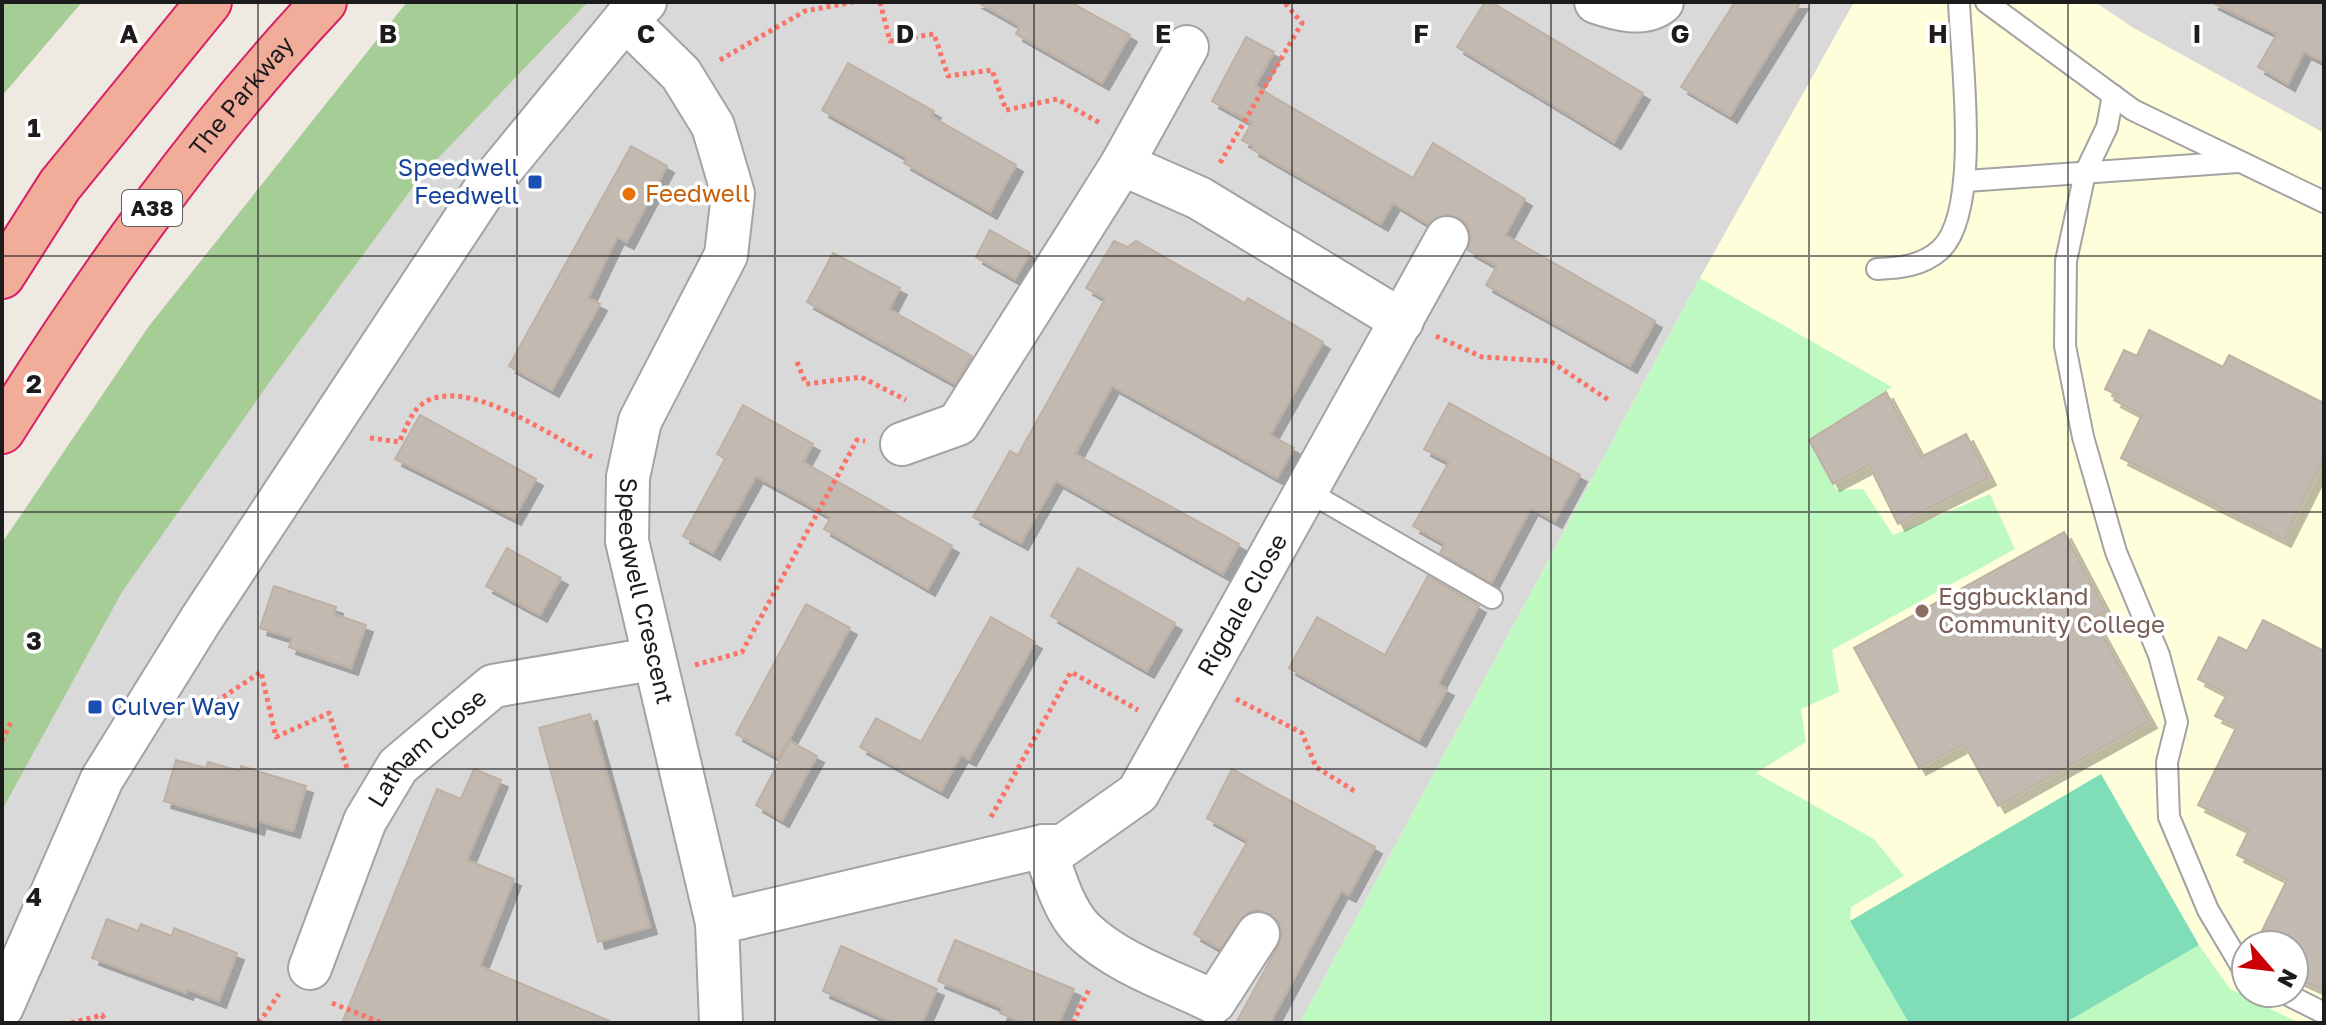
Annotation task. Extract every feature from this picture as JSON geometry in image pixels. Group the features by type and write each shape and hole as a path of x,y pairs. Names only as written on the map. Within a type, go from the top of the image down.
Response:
{"highway":[{"path":"2,276 60,185 209,2"},
{"name":"The Parkway","path":"2,431 73,318 180,170 324,2"}],"street":[{"path":"1596,2 1618,10 1654,9 1662,2"},
{"name":"Speedwell Crescent","path":"635,10 681,74 713,126 733,194 726,255 640,421 628,477 627,541 652,659 717,923 721,1023"},
{"path":"2,1007 102,779 200,621 483,192 635,10"},
{"path":"902,444 958,424 1122,164 1187,47"},
{"path":"1122,164 1199,198 1402,321"},
{"name":"Rigdale Close","path":"717,923 1044,846 1063,846 1138,793 1447,238"},
{"name":"Latham Close","path":"310,968 365,821 398,766 493,686 652,659"},
{"path":"1044,846 1057,884 1081,929 1113,953 1214,1002 1258,934"}],"lane":[{"path":"1877,269 1910,267 1941,250 1956,226 1966,181 1959,2"},
{"path":"1986,2 2133,110 2324,202"},
{"path":"2113,95 2107,127 2085,173 2066,261 2065,346 2083,437 2116,552 2159,655 2177,722 2167,762 2169,817 2208,910 2230,947"},
{"path":"1966,181 2239,162"},
{"path":"1307,491 1492,598"}],"path":[{"path":"681,74 722,59 805,11 853,2"},
{"path":"880,2 890,41 934,34 948,76 992,70 1006,110 1057,99 1111,129 1122,164"},
{"path":"1199,198 1302,23 1284,2"},
{"path":"1402,321 1482,357 1550,361 1610,401"},
{"path":"797,362 806,384 861,377 958,424"},
{"path":"399,442 419,406 441,394 478,398 628,477"},
{"path":"742,652 857,440 902,444"},
{"path":"261,672 276,737 329,713"},
{"path":"989,819 1071,672 1173,731"},
{"path":"1201,680 1302,733 1316,767 1356,792"},
{"path":"2,741 11,722"},
{"path":"310,968 317,997 382,1023"},
{"path":"71,1023 102,1015 107,1023"}],"shaded area":[{"path":"407,2 2324,2 2324,1023 2,1023 2,543 149,326"},
{"name":"Eggbuckland Community College","path":"1854,2 2095,2 2132,27 2324,133 2324,1023 1300,1023 1700,278"}],"green space":[{"path":"2,2 82,2 2,96"},
{"path":"407,2 588,2 421,176 276,373 122,592 2,810 2,543 149,326"},
{"path":"1700,278 1892,387 1809,440 1837,490 1863,489 1893,535 1990,494 2015,549 1832,650 1839,692 1801,709 1806,742 1756,773 1874,839 1904,876 1851,907 1850,921 1909,1023 1300,1023"},
{"path":"2101,774 2199,945 2065,1023 1909,1023 1850,921"},
{"path":"2199,945 2230,989 2230,1009 2271,1009 2299,1023 2065,1023"}],"building":[{"path":"977,2 1070,2 1130,35 1102,83 1016,34 1020,26"},
{"path":"1485,2 1491,2 1643,93 1614,142 1457,47"},
{"path":"1735,2 1801,2 1730,116 1681,87"},
{"path":"2211,2 2324,2 2324,62 2304,52 2288,84 2258,67 2277,34"},
{"path":"1246,37 1274,52 1255,86 1368,152 1413,178 1433,143 1525,199 1505,235 1655,321 1630,366 1486,285 1497,266 1468,250 1471,237 1467,225 1459,218 1446,214 1428,224 1393,203 1381,224 1252,149 1253,146 1242,140 1252,123 1212,101"},
{"path":"848,63 934,111 931,116 1016,165 990,212 904,163 907,158 822,110"},
{"path":"631,146 667,166 627,242 617,237 588,298 600,304 552,390 509,366"},
{"path":"990,230 1030,253 1015,279 976,257"},
{"path":"1114,241 1127,247 1136,241 1245,303 1248,298 1323,342 1270,435 1294,448 1277,478 1112,386 1075,454 1239,544 1223,574 1056,481 1021,543 973,517 1010,451 1018,455 1105,299 1086,288"},
{"path":"833,253 900,288 889,309 972,356 955,384 807,302"},
{"path":"2149,330 2223,367 2229,355 2324,403 2324,460 2284,540 2121,458 2142,415 2114,400 2117,395 2105,389 2124,350 2137,356"},
{"path":"1886,392 1921,457 1966,434 1989,478 1898,524 1869,465 1833,484 1809,440"},
{"path":"1449,403 1580,475 1555,521 1531,508 1491,583 1440,553 1445,544 1413,526 1449,462 1424,449"},
{"path":"743,405 813,444 803,462 952,546 928,589 824,529 831,517 756,476 713,553 683,536 725,459 717,454"},
{"path":"420,415 536,479 514,518 395,459"},
{"path":"2064,532 2106,611 2093,618 2150,721 1998,806 1964,744 1919,768 1854,648"},
{"path":"507,548 561,578 540,615 486,586"},
{"path":"1078,568 1175,623 1147,671 1051,616"},
{"path":"1428,576 1479,606 1438,684 1447,689 1419,740 1289,668 1317,617 1385,655"},
{"path":"274,586 336,607 334,614 366,625 351,668 289,647 292,638 260,628"},
{"path":"806,604 850,628 779,758 736,734"},
{"path":"991,617 1035,642 969,759 961,755 941,791 860,747 876,718 921,742"},
{"path":"2263,620 2324,651 2324,991 2310,984 2310,929 2263,929 2287,880 2237,855 2249,830 2198,805 2237,726 2215,716 2227,694 2198,679 2219,637 2247,651"},
{"path":"590,714 650,927 598,942 539,728"},
{"path":"790,741 817,756 782,820 756,805"},
{"path":"176,760 206,768 208,762 240,771 241,766 306,786 293,831 259,821 257,828 164,801"},
{"path":"474,769 501,780 467,860 514,879 480,966 614,1023 342,1023 437,789 461,799"},
{"path":"1232,769 1375,847 1349,895 1341,891 1270,1023 1236,1023 1278,946 1282,934 1279,922 1270,914 1258,910 1248,912 1220,949 1194,934 1248,841 1207,818"},
{"path":"107,919 138,931 141,924 172,936 174,928 237,953 219,1001 187,989 186,993 92,958"},
{"path":"955,940 1074,989 1059,1023 1023,1023 1000,1013 1003,1008 938,981"},
{"path":"841,946 937,989 922,1023 895,1023 823,991"}],"place":[{"name":"Speedwell Feedwell","path":"535,182"},
{"name":"Feedwell","path":"629,194"},
{"name":"Eggbuckland Community College","path":"1922,611"},
{"name":"Culver Way","path":"95,707"}]}
